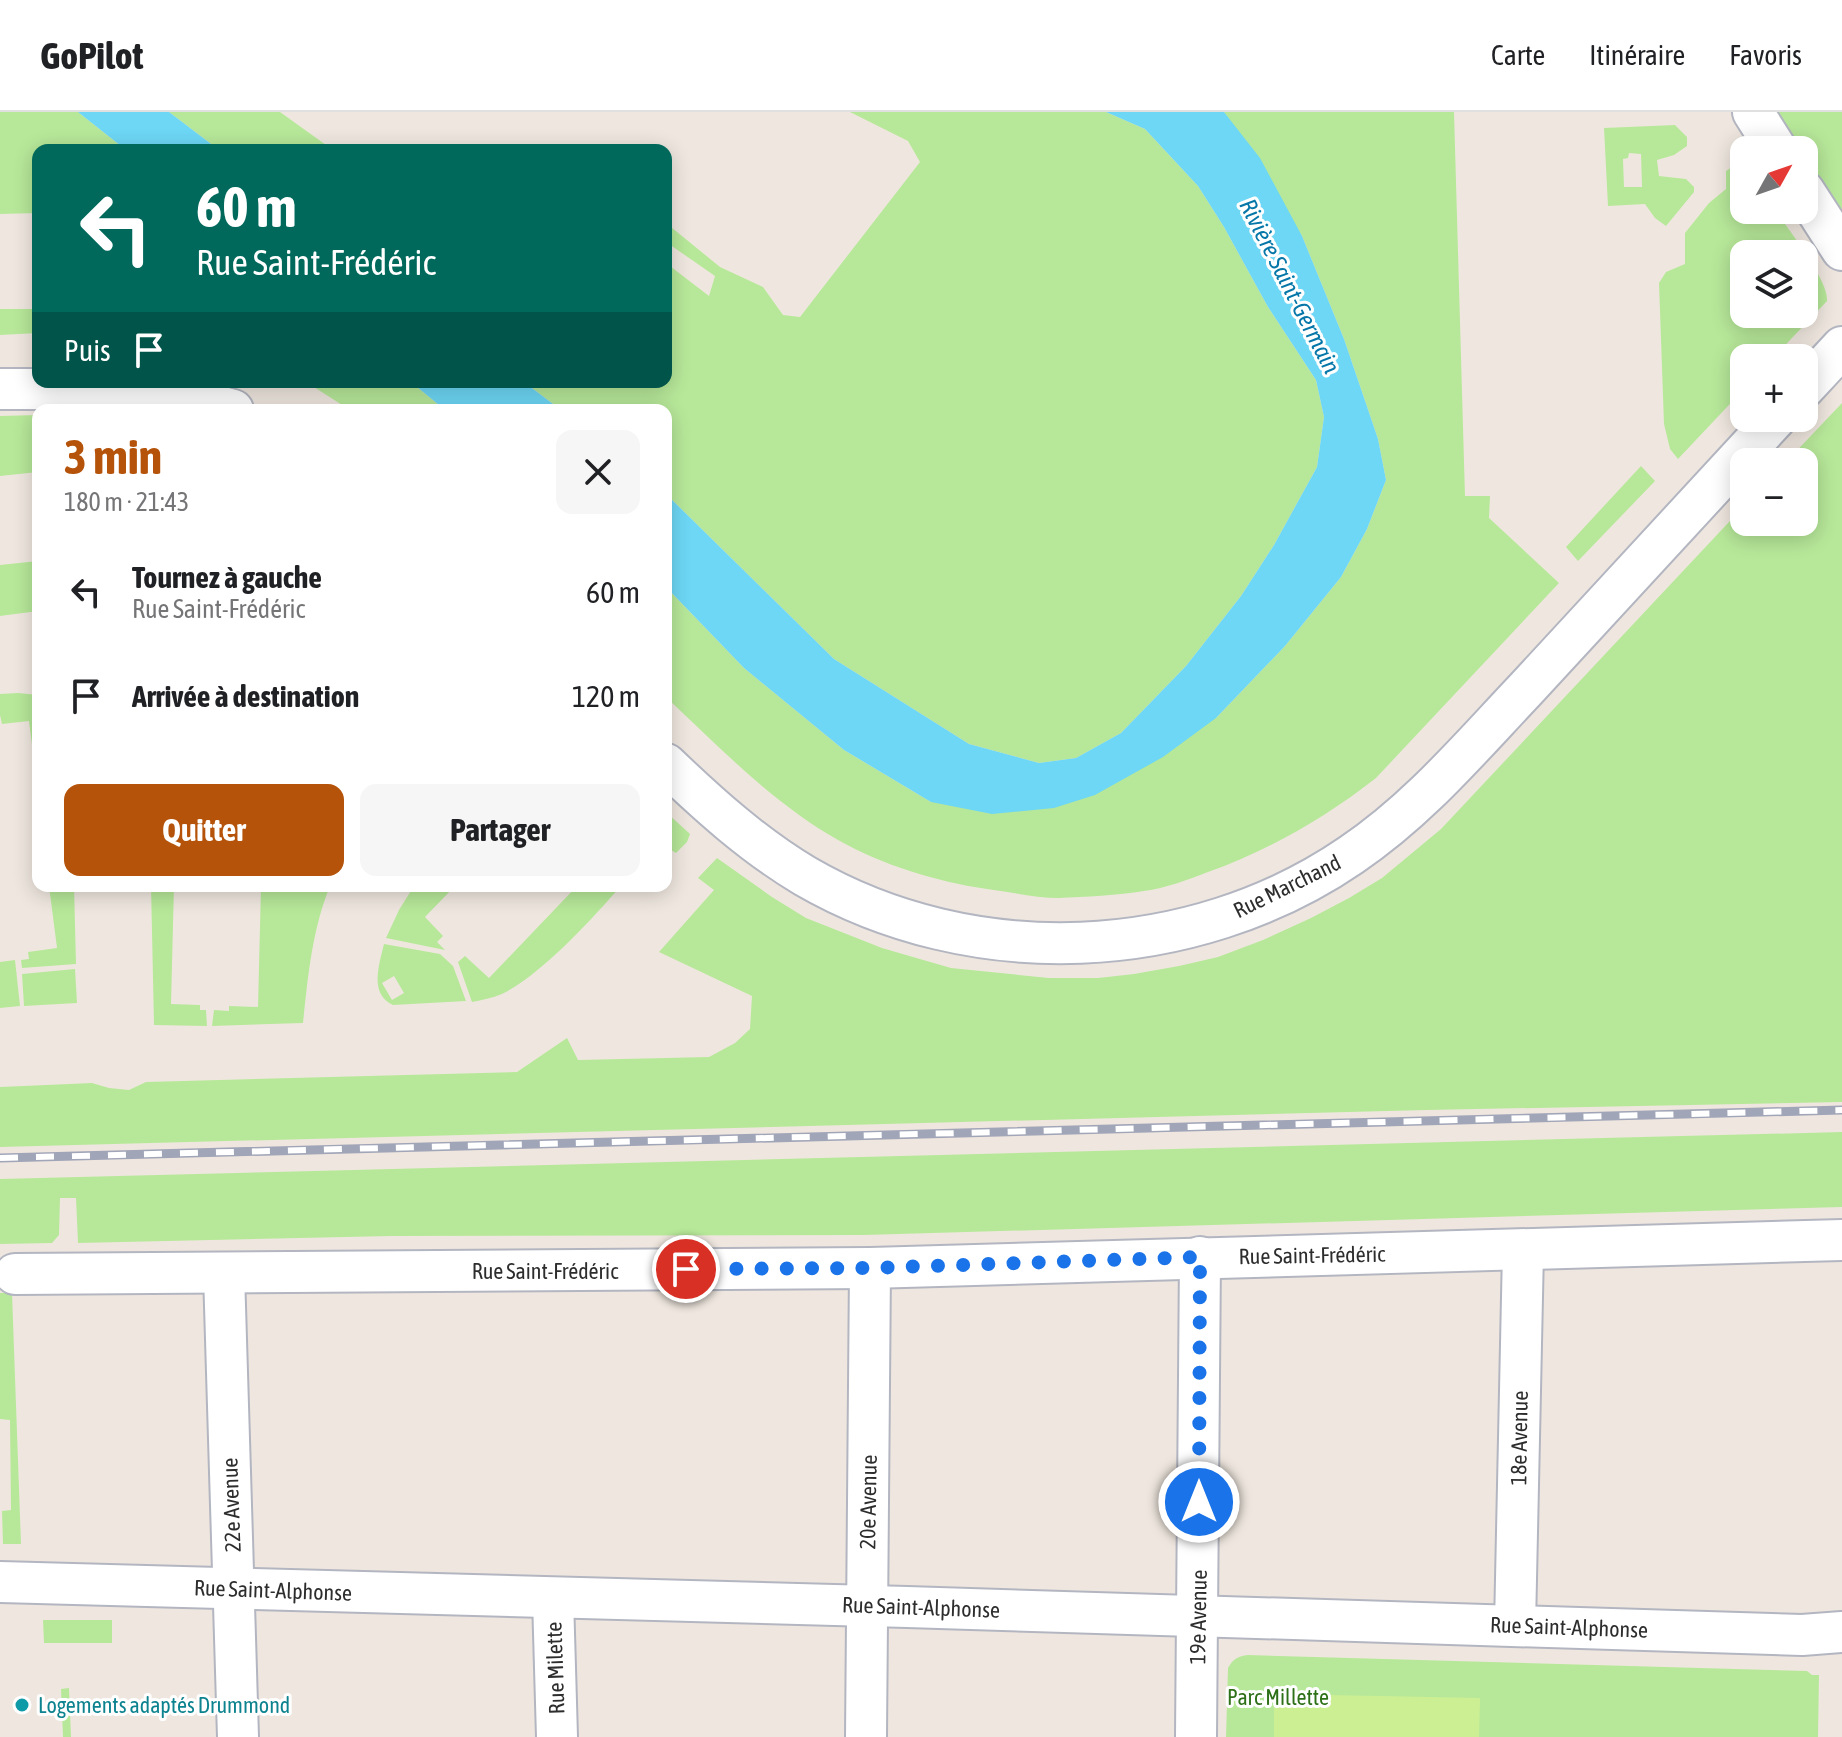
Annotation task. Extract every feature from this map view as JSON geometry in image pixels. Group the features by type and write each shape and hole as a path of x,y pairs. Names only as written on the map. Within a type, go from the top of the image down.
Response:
{"street":[{"path":"1753,112 1768,136"},
{"path":"1818,213 1842,250"},
{"path":"1818,373 1842,347"},
{"path":"0,389 125,390 212,404"},
{"name":"Rue Marchand","path":"672,770 727,821 790,866 857,901 920,923 1018,942 1078,944 1153,935 1204,923 1255,905 1321,873 1352,854 1417,803 1763,432"},
{"name":"Rue Saint-Frédéric","path":"15,1274 870,1268 1842,1240"},
{"name":"18e Avenue","path":"1515,1626 1523,1250"},
{"name":"19e Avenue","path":"1196,1737 1200,1257"},
{"name":"20e Avenue","path":"866,1737 870,1268"},
{"name":"22e Avenue","path":"224,1273 238,1737"},
{"name":"Rue Saint-Alphonse","path":"0,1582 866,1605 1802,1635 1842,1632"},
{"name":"Rue Milette","path":"553,1598 557,1737"}],"green space":[{"path":"0,112 78,112 118,144 32,144 32,213 0,214"},
{"path":"169,112 280,112 325,144 211,144"},
{"path":"850,112 1106,112 1145,129 1198,186 1268,307 1316,380 1324,417 1317,467 1274,545 1241,596 1186,666 1121,733 1076,758 1039,763 969,744 834,659 672,500 672,404 553,404 532,388 672,388 672,268 709,296 715,276 672,246 672,228 720,267 763,287 783,315 800,317 920,162 908,141"},
{"path":"1224,112 1454,112 1465,496 1490,496 1489,518 1559,583 1376,778 1296,832 1253,854 1200,875 1144,891 1050,898 949,882 892,865 855,849 791,809 672,703 672,593 744,668 844,750 931,802 1216,718 1285,646 1341,577 1367,529 1386,480 1378,439 1344,339 1302,236"},
{"path":"1774,112 1842,112 1842,216 1818,179 1818,136 1790,136"},
{"path":"1675,125 1687,137 1687,146 1674,155 1657,160 1659,176 1686,179 1694,187 1694,192 1666,226 1655,218 1645,204 1608,206 1604,128","holes":["1629,153 1641,154 1642,187 1624,187 1623,159 1628,158"]},
{"path":"1730,168 1730,224 1785,224 1797,240 1730,240 1730,328 1801,328 1786,344 1730,344 1730,404 1678,459 1670,449 1664,424 1659,283 1666,272 1685,264 1685,233 1709,203 1726,189 1726,171"},
{"path":"1818,274 1826,292 1827,301 1818,310"},
{"path":"0,309 32,309 32,333 0,335"},
{"path":"315,388 418,388 438,404 341,404"},
{"path":"1842,403 1842,1102 0,1147 0,1087 92,1083 129,1090 146,1082 517,1072 567,1038 578,1060 709,1057 735,1043 750,1029 752,996 659,952 714,890 698,878 717,858 806,918 882,948 951,968 1049,978 1098,978 1179,966 1218,957 1263,940 1311,918 1382,878 1441,829 1730,521 1730,536 1818,536 1818,448 1799,448 1818,432"},
{"path":"32,415 32,473 0,476 0,416"},
{"path":"1641,466 1655,481 1578,561 1566,547"},
{"path":"32,562 32,612 0,616 0,565"},
{"path":"0,694 32,694 32,745 29,721 2,724"},
{"path":"672,818 690,834 676,853 672,851"},
{"path":"50,892 74,892 76,964 22,968 21,960 29,959 28,952 57,948"},
{"path":"151,892 174,892 171,1004 200,1005 200,1010 206,1010 207,1026 154,1025"},
{"path":"261,892 328,892 315,937 303,1023 212,1026 214,1010 229,1011 229,1006 258,1007"},
{"path":"410,892 449,892 425,917 443,936 437,942 445,950 386,938"},
{"path":"571,892 616,892 549,960 502,994 472,1002 458,962 465,956 489,978"},
{"path":"384,944 440,954 453,966 466,1001 393,1005 381,994 378,986","holes":["394,976 404,993 392,1000 382,983"]},
{"path":"15,960 20,1006 0,1008 0,962"},
{"path":"75,969 77,1003 24,1006 22,974"},
{"path":"1842,1132 1842,1207 864,1235 391,1236 78,1243 76,1198 60,1198 59,1235 52,1243 0,1244 0,1179"},
{"path":"0,1293 12,1293 21,1544 3,1544 2,1511 11,1510 10,1420 0,1419"},
{"path":"43,1620 112,1620 112,1643 44,1643"},
{"name":"Parc Millette","path":"1248,1655 1807,1671 1819,1675 1818,1737 1226,1737 1228,1668 1236,1658"},
{"path":"69,1688 71,1737 63,1737 61,1689"},
{"path":"1274,1694 1480,1698 1479,1737 1274,1737"}],"water":[{"path":"78,112 169,112 211,144 118,144"},
{"name":"Rivière Saint-Germain","path":"1106,112 1224,112 1260,158 1302,236 1344,339 1378,439 1386,480 1367,529 1341,577 1285,646 1216,718 1163,757 1095,795 1054,808 992,814 931,802 844,750 744,668 672,593 672,500 834,659 969,744 1039,763 1076,758 1121,733 1186,666 1241,596 1274,545 1317,467 1324,417 1316,380 1268,307 1224,227 1198,186 1145,129"},
{"path":"418,388 532,388 553,404 438,404"}],"railway":[{"path":"0,1158 1842,1110"}],"place":[{"name":"Logements adaptés Drummond","path":"22,1705"}],"route":[{"path":"686,1269 870,1268 1200,1257 1199,1502"}]}
